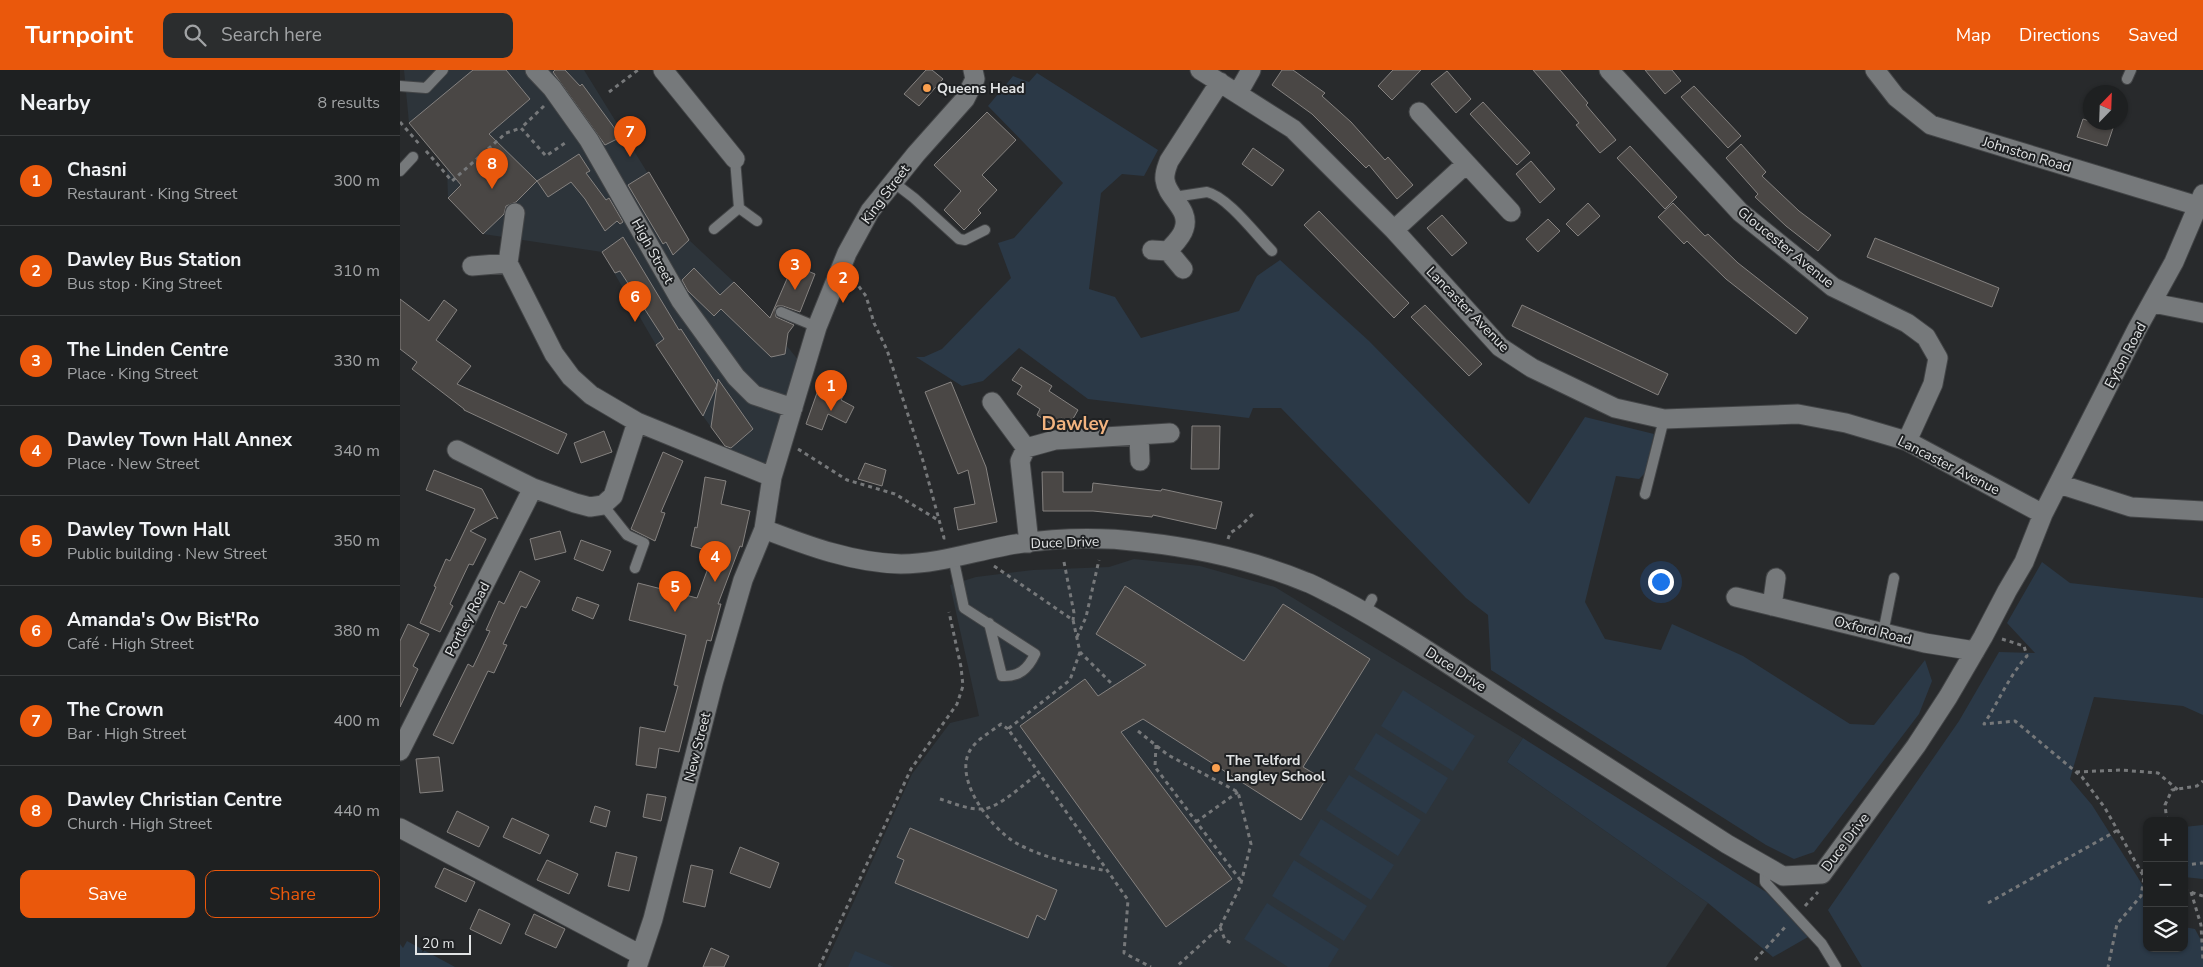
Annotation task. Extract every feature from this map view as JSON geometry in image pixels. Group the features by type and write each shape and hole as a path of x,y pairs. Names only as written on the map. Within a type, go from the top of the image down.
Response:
{"street":[{"name":"High Street","path":"535,70 552,88 589,140 681,301 736,377 754,395 793,408"},
{"path":"663,70 735,159"},
{"name":"Lancaster Avenue","path":"1200,70 1293,129 1394,230 1500,347 1532,368 1615,408 1664,418 1798,414 1846,422 1907,441 2043,514"},
{"path":"1238,93 1251,70"},
{"name":"Gloucester Avenue","path":"1609,70 1740,212 1833,287 1907,323 1926,337 1938,358 1932,384 1907,441"},
{"name":"Johnston Road","path":"1875,70 1896,97 1932,124 2200,200"},
{"name":"King Street","path":"772,477 817,327 844,261 863,222 893,182 965,99 975,80 976,71"},
{"path":"1183,269 1160,251 1184,231 1186,222 1183,212 1165,180 1169,160 1220,82"},
{"path":"1419,112 1511,212"},
{"path":"1394,230 1466,164"},
{"name":"Eyton Road","path":"2043,514 2174,262 2200,200"},
{"path":"515,212 508,263 554,354 572,378 591,395 637,422 772,477"},
{"path":"472,266 508,263"},
{"path":"2153,303 2203,313"},
{"path":"992,402 1026,448"},
{"path":"457,450 534,488 590,507 603,505 613,496 637,422"},
{"path":"1029,543 1020,461 1026,448 1055,440 1170,433"},
{"path":"1139,435 1140,461"},
{"name":"New Street","path":"639,961 653,919 714,680 743,580 764,529 772,477"},
{"path":"2059,484 2131,507 2203,510"},
{"name":"Portley Road","path":"400,751 534,488"},
{"path":"1983,637 2024,562 2043,514"},
{"name":"Duce Drive","path":"764,529 806,546 868,561 902,564 922,563 1029,543 1062,541 1142,542 1223,556 1308,582 1368,605 1719,839 1783,876 1822,874 1916,746 1983,637"},
{"path":"1772,606 1776,578"},
{"name":"Oxford Road","path":"1736,597 1925,643 1983,637"},
{"path":"400,828 639,961"}],"lane":[{"path":"400,86 426,88 443,70"},
{"path":"400,170 413,157"},
{"path":"735,159 739,208 757,221"},
{"path":"893,182 914,198 959,239 965,240 985,230"},
{"path":"1174,197 1207,192 1212,194 1225,202 1272,251"},
{"path":"714,229 739,208"},
{"path":"781,312 817,327"},
{"path":"1645,494 1664,418"},
{"path":"603,505 626,535 644,543 635,568"},
{"path":"953,557 964,608 988,623 1035,654 1030,666 1013,676 1002,676 988,623"},
{"path":"1883,632 1894,578"},
{"path":"1765,865 1765,882 1822,944 1836,967"}],"path":[{"path":"609,92 638,70"},
{"path":"400,122 452,180 506,133 521,128 547,104"},
{"path":"521,128 546,156 573,137"},
{"path":"851,276 866,296 874,322 887,350 923,461 944,538 952,537"},
{"path":"796,446 800,451 847,480 895,494 939,520"},
{"path":"1223,556 1230,533 1253,514"},
{"path":"1077,637 1086,618 1099,560"},
{"path":"1008,728 1070,680 1080,652 1064,562"},
{"path":"991,564 1073,620"},
{"path":"818,967 911,769 957,704 964,686 947,603"},
{"path":"1983,637 2006,640 2024,646 2028,656 2013,672 2001,697 1984,724 2015,721 2082,777 2105,808 2143,873"},
{"path":"1080,652 1114,686"},
{"path":"1108,871 1081,866 1038,852 1015,842 983,809 969,790 964,769 973,745 1001,724 1008,728 1039,773 1108,871 1128,900 1124,953 1151,967"},
{"path":"1138,731 1168,754 1238,792 1251,844 1242,881 1220,927 1176,967"},
{"path":"1156,745 1155,767 1242,881"},
{"path":"2075,772 2121,770 2158,773 2178,790"},
{"path":"940,799 958,805 983,809 1006,798 1039,773"},
{"path":"2166,817 2165,805 2172,790 2197,786 2203,781"},
{"path":"1196,822 1238,792"},
{"path":"1988,903 2118,830"},
{"path":"2188,865 2203,863"},
{"path":"2108,967 2117,924 2141,896 2143,888"},
{"path":"2188,891 2203,896"},
{"path":"2192,892 2201,925 2203,961"},
{"path":"1220,927 1225,940 1231,943"}],"shaded area":[{"path":"404,70 584,70 689,240 734,282 800,362 768,475 728,450 694,404 656,345 602,252 483,234 448,198 447,168 409,123"},
{"path":"1037,73 1158,150 1144,176 1122,174 1101,193 1089,289 1115,297 1141,338 1239,311 1257,276 1280,260 1369,341 1529,504 1585,417 1654,434 1645,473 1639,479 1616,476 1585,602 1605,639 1661,650 1672,624 1743,656 1850,724 1874,725 1925,660 1932,681 1919,714 1814,852 1794,859 1766,845 1491,670 1488,615 1466,598 1281,408 1253,408 1249,418 1088,399 1019,348 983,381 962,386 916,357 924,357 942,349 1011,278 998,243 1014,238 1063,183 988,106 1013,76 1029,82"},
{"name":"The Telford Langley School","path":"1134,559 1200,566 1275,587 1523,738 1507,762 1708,903 1666,967 824,967 912,774 950,723 979,716 950,585 976,577 1033,570 1109,567"},
{"path":"2042,562 2070,583 2203,598 2203,715 2183,706 2094,697 2070,779 2092,805 2143,886 2143,952 2188,952 2188,928 2195,929 2203,944 2203,967 1862,967 1828,910 1959,721 1999,652 2035,653 2007,623"},
{"path":"1403,690 1475,736 1453,771 1381,726"},
{"path":"1376,733 1448,778 1426,814 1354,769"},
{"path":"1523,738 1766,892 1808,937 1773,957 1708,903 1507,762"},
{"path":"1349,775 1421,820 1398,856 1326,810"},
{"path":"1321,819 1394,865 1371,900 1299,855"},
{"path":"2203,825 2203,879 2188,877 2188,827"},
{"path":"1294,860 1367,906 1344,941 1272,896"},
{"path":"1267,903 1339,949 1328,967 1288,967 1244,939"},
{"path":"407,941 455,967 400,967 400,944 403,948"},
{"path":"855,951 894,967 848,967"}],"building":[{"path":"473,70 506,70 530,99 489,134 537,181 516,202 506,206 504,214 483,234 448,198 461,185 409,123"},
{"path":"555,70 565,70 580,86 582,84 621,137 605,145 553,72"},
{"path":"926,70 932,70 943,79 919,106 904,94"},
{"path":"1282,70 1293,70 1325,93 1322,96 1351,122 1385,160 1388,157 1413,185 1397,199 1369,165 1366,168 1312,114 1272,85"},
{"path":"1393,70 1421,70 1392,100 1378,86"},
{"path":"1533,70 1560,70 1588,103 1586,105 1616,140 1600,153 1576,125 1579,123"},
{"path":"1645,70 1672,70 1681,81 1665,94"},
{"path":"1447,71 1471,99 1456,113 1431,84"},
{"path":"1694,86 1741,136 1728,148 1681,97"},
{"path":"1483,102 1530,153 1517,165 1470,114"},
{"path":"987,112 1016,140 982,175 997,190 978,210 981,213 964,230 944,210 961,191 934,165"},
{"path":"2083,119 2083,130 2112,130 2107,146 2077,137"},
{"path":"1741,144 1766,172 1762,176 1799,211 1831,235 1818,251 1786,226 1755,197 1758,194 1726,158"},
{"path":"1630,146 1677,197 1665,209 1617,158"},
{"path":"1253,148 1284,170 1272,186 1242,164"},
{"path":"579,154 590,171 586,173 606,200 609,198 623,222 620,224 617,221 605,231 585,199 571,182 548,197 537,181"},
{"path":"1531,161 1555,189 1540,203 1516,174"},
{"path":"649,172 689,240 673,255 666,242 663,244 628,185"},
{"path":"1588,203 1600,216 1578,236 1566,224"},
{"path":"1673,203 1705,236 1708,234 1738,263 1808,318 1796,334 1726,279 1687,241 1684,244 1658,217"},
{"path":"1319,211 1409,303 1394,318 1304,225"},
{"path":"1442,215 1467,243 1452,256 1427,228"},
{"path":"1548,219 1560,231 1538,252 1526,239"},
{"path":"623,237 679,330 681,329 717,385 703,416 656,345 664,339 620,271 615,273 602,252"},
{"path":"1875,238 1999,288 1992,307 1867,257"},
{"path":"793,265 815,274 800,312 783,306 777,306 775,309 776,317 794,325 788,333 785,354 771,357 721,309 714,316 688,291 682,280 694,268 720,295 734,282 770,318"},
{"path":"400,299 429,321 444,300 457,310 436,340 471,366 457,384 567,434 558,454 464,410 412,369 417,362 400,349"},
{"path":"1425,305 1482,364 1469,376 1411,317"},
{"path":"1522,305 1668,374 1658,395 1512,326"},
{"path":"1021,367 1052,386 1049,391 1078,410 1070,424 1061,418 1056,427 1037,415 1040,409 1017,394 1022,386 1012,380"},
{"path":"718,379 753,429 731,448 725,446 711,427"},
{"path":"951,382 986,467 997,522 958,530 954,508 975,504 968,470 958,474 925,392"},
{"path":"832,386 845,392 841,400 854,407 846,423 828,414 822,430 806,424 818,390 828,394"},
{"path":"1192,426 1220,426 1219,469 1191,469"},
{"path":"604,431 612,452 581,463 574,443"},
{"path":"663,452 683,461 661,512 665,513 655,541 631,529"},
{"path":"865,463 886,470 882,486 858,479"},
{"path":"434,470 482,489 498,519 495,517 470,531 486,539 473,565 469,564 450,604 453,606 440,632 420,623 446,559 450,561 475,509 426,490"},
{"path":"1042,472 1063,472 1063,492 1092,492 1093,483 1161,491 1162,489 1222,502 1216,529 1153,515 1152,517 1093,511 1043,511"},
{"path":"705,477 726,481 721,504 750,511 742,547 740,546 718,604 721,604 711,641 707,640 679,752 659,748 656,768 636,765 640,727 665,732 678,686 674,685 686,635 629,620 638,583 697,598 714,552 691,546 695,527 697,528"},
{"path":"560,531 566,552 535,560 530,539"},
{"path":"581,540 611,551 603,571 574,559"},
{"path":"520,571 540,581 526,608 521,606 503,644 507,645 494,673 488,671 453,744 433,735 468,664 473,667 490,631 486,630 499,601 504,604"},
{"name":"The Telford Langley School","path":"1125,586 1244,661 1283,604 1370,659 1303,767 1325,780 1301,820 1143,719 1121,732 1232,879 1166,927 1020,726 1085,679 1098,696 1146,665 1096,634"},
{"path":"577,597 599,605 593,619 572,610"},
{"path":"408,624 429,634 413,666 418,669 400,707 400,641"},
{"path":"439,757 443,791 420,793 416,759"},
{"path":"647,794 666,797 661,821 643,817"},
{"path":"595,806 610,811 606,827 590,822"},
{"path":"457,811 489,827 479,847 447,832"},
{"path":"512,818 549,835 540,854 503,837"},
{"path":"910,828 1057,890 1045,920 1037,915 1028,938 895,883 904,860 897,857"},
{"path":"740,847 779,863 770,888 730,873"},
{"path":"616,852 637,857 629,891 608,886"},
{"path":"547,860 578,874 569,894 537,880"},
{"path":"691,865 713,870 705,907 683,902"},
{"path":"444,868 475,882 466,902 435,887"},
{"path":"479,909 510,924 501,944 470,929"},
{"path":"534,914 565,929 556,948 525,934"},
{"path":"711,948 729,956 724,967 703,967"}],"place":[{"name":"Queens Head","path":"927,88"},
{"name":"The Crown","path":"630,157"},
{"name":"Dawley Christian Centre","path":"492,189"},
{"name":"The Linden Centre","path":"795,290"},
{"name":"Dawley Bus Station","path":"843,303"},
{"name":"Amanda's Ow Bist'Ro","path":"635,322"},
{"name":"Chasni","path":"831,411"},
{"name":"Dawley Town Hall Annex","path":"715,582"},
{"name":"Dawley Town Hall","path":"675,612"},
{"name":"The Telford Langley School","path":"1216,768"}],"district":[{"name":"Dawley","path":"1075,423"}]}
